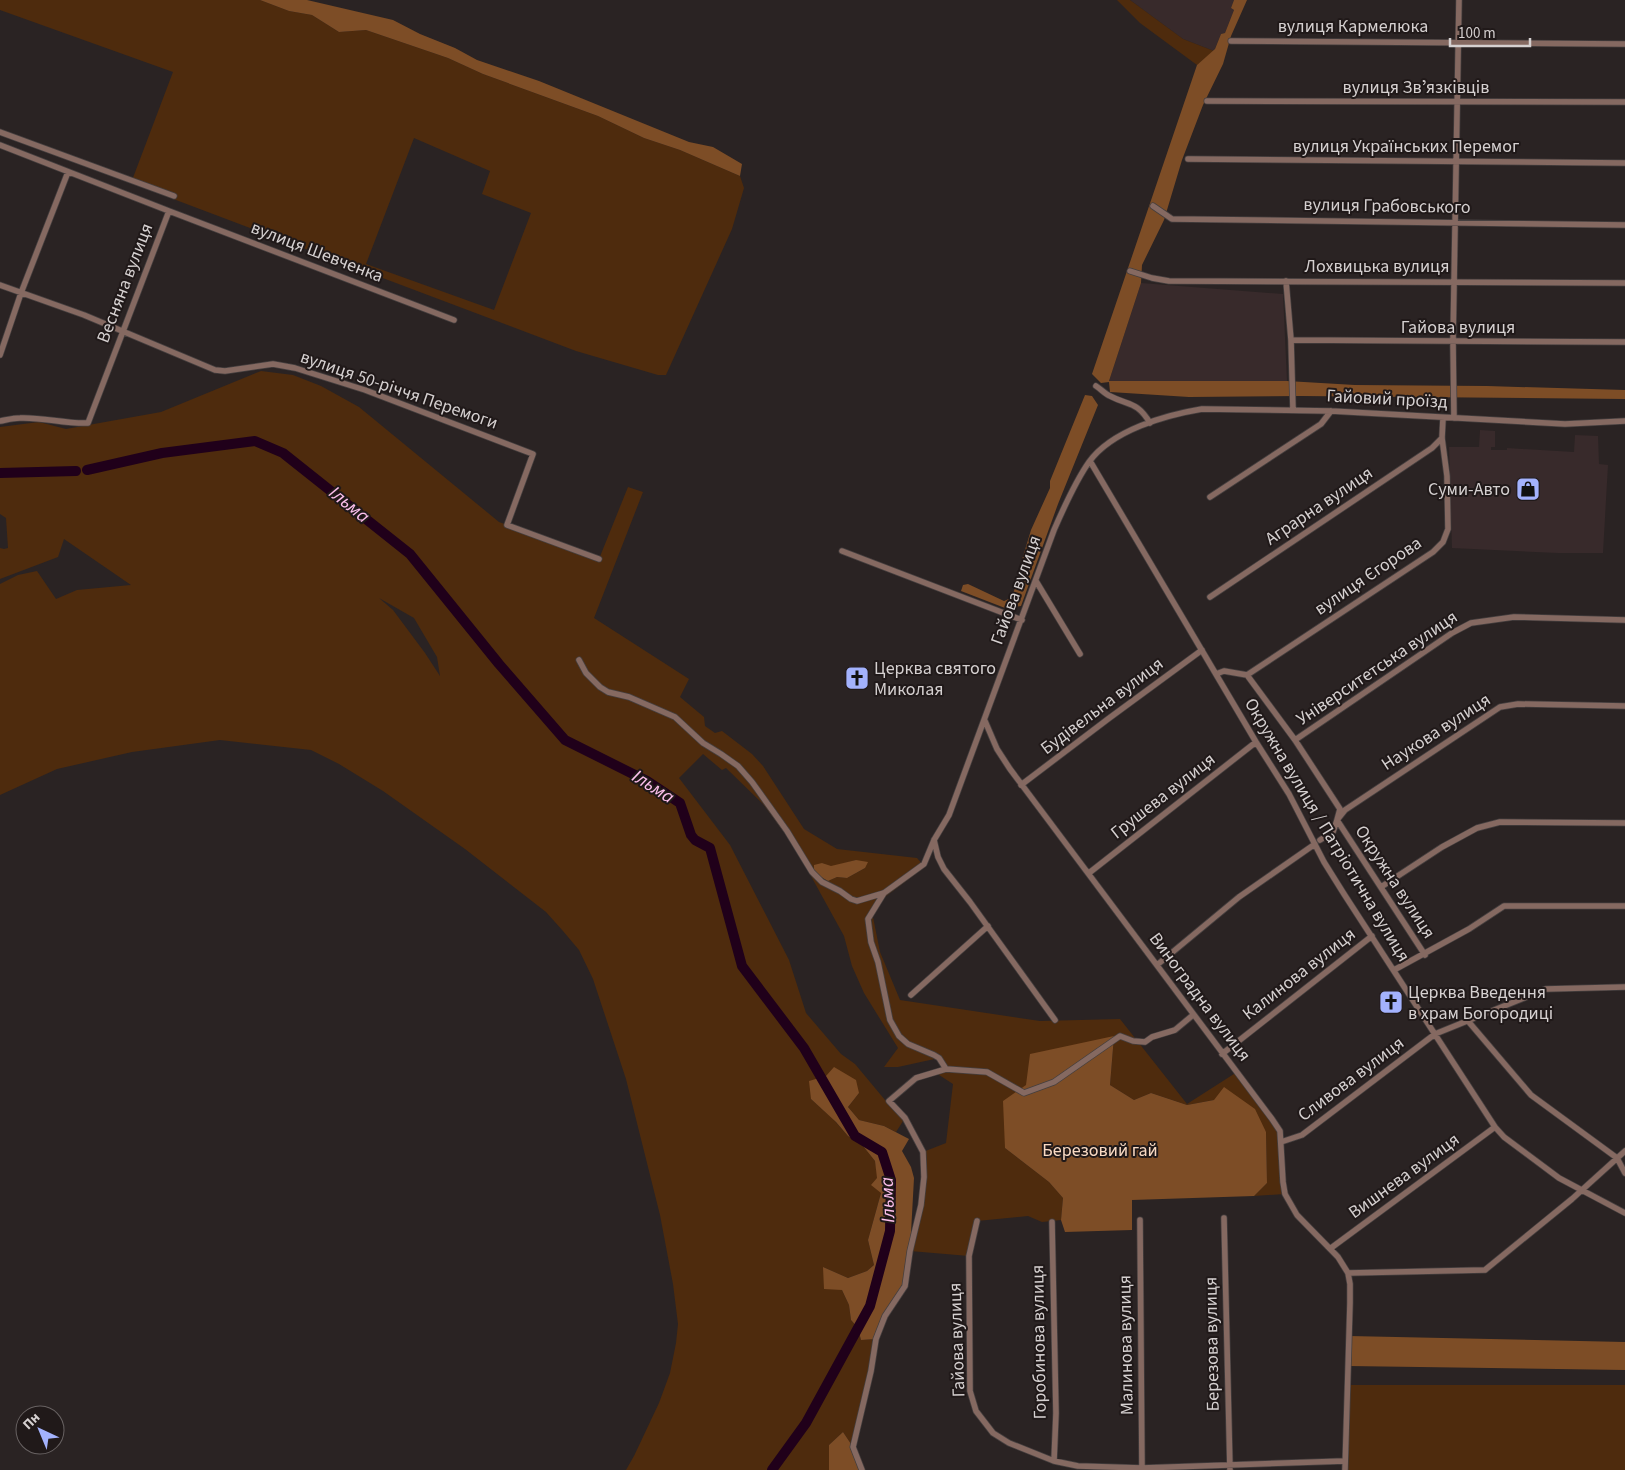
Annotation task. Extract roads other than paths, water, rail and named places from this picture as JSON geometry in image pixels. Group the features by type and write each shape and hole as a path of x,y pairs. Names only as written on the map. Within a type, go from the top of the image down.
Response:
{"street":[{"path":"1454,418 1453,342 1460,0"},
{"name":"вулиця Кармелюка","path":"1230,41 1625,44"},
{"name":"вулиця Звʼязківців","path":"1207,101 1625,102"},
{"path":"0,132 174,196"},
{"name":"Весняна вулиця","path":"0,145 169,211 88,423 77,424 19,418 0,421"},
{"name":"вулиця Українських Перемог","path":"1188,159 1625,163"},
{"path":"0,355 21,293 68,172"},
{"name":"вулиця Грабовського","path":"1153,206 1172,219 1625,224"},
{"name":"вулиця Шевченка","path":"169,211 454,320"},
{"name":"Лохвицька вулиця","path":"1130,270 1152,278 1170,280 1625,283"},
{"path":"1286,281 1291,340 1293,410"},
{"name":"вулиця 50-річчя Перемоги","path":"0,285 84,315 215,370 225,371 273,364 310,372 365,390 533,454 507,525 599,559"},
{"name":"Гайова вулиця","path":"1291,340 1625,342"},
{"path":"1096,386 1110,396 1142,410 1150,423"},
{"name":"Гайовий проїзд","path":"1150,423 1202,409 1331,411 1565,424 1625,421"},
{"path":"1210,497 1321,424 1331,411"},
{"name":"вулиця Єгорова","path":"1247,675 1433,552 1443,542 1448,528 1447,476 1442,438 1443,418"},
{"name":"Гайова вулиця","path":"884,893 924,864 934,840 949,816 1054,530 1062,510 1090,460 1100,450 1124,433 1150,423"},
{"name":"Аграрна вулиця","path":"1210,597 1432,448 1442,438"},
{"name":"Окружна вулиця / Патріотична вулиця","path":"1090,460 1256,742 1318,842 1344,894 1495,1127 1504,1137 1558,1178 1625,1213"},
{"path":"842,551 1022,620"},
{"path":"1036,581 1080,654"},
{"name":"Університетська вулиця","path":"1296,740 1452,632 1471,623 1514,617 1625,620"},
{"name":"Будівельна вулиця","path":"1021,785 1202,650"},
{"path":"579,660 586,672 600,687 608,692 629,697 675,717 703,743 738,766 788,831 812,872 822,882 840,891 850,899 857,901 884,893"},
{"path":"1216,674 1224,671 1247,675"},
{"name":"Окружна вулиця","path":"1247,675 1296,740 1340,809 1337,820 1425,955"},
{"name":"Наукова вулиця","path":"1157,965 1239,897 1333,832 1337,820 1345,810 1500,707 1518,704 1625,706"},
{"name":"Виноградна вулиця","path":"985,721 997,749 1021,785 1089,873 1280,1131 1285,1194 1297,1215 1331,1248 1348,1273 1350,1304 1345,1470"},
{"name":"Грушева вулиця","path":"1089,873 1256,742"},
{"path":"1381,888 1442,847 1477,828 1500,822 1625,823"},
{"path":"934,840 938,857 944,869 988,926 1055,1020"},
{"path":"884,893 868,919 871,942 878,962 890,1020 899,1036 908,1044 939,1058 946,1069"},
{"path":"1394,970 1425,955 1504,906 1625,906"},
{"path":"911,995 988,926"},
{"name":"Калинова вулиця","path":"1222,1054 1372,936"},
{"name":"Сливова вулиця","path":"1281,1142 1302,1135 1435,1034 1546,989 1625,987"},
{"path":"862,1470 853,1447 871,1372 876,1338 885,1316 905,1286 910,1251 921,1205 924,1177 923,1152 905,1118 889,1101 916,1078 946,1069 987,1072 1024,1092 1054,1082 1120,1036 1133,1041 1145,1042 1152,1037 1175,1030 1193,1015"},
{"path":"1468,1021 1531,1095 1617,1158 1625,1173"},
{"name":"Вишнева вулиця","path":"1331,1248 1495,1127"},
{"path":"1348,1273 1485,1270 1572,1199 1625,1151"},
{"name":"Березова вулиця","path":"1224,1218 1230,1467"},
{"name":"Малинова вулиця","path":"1140,1220 1142,1469"},
{"name":"Гайова вулиця","path":"977,1221 969,1256 970,1391 976,1411 993,1433 1009,1443 1054,1461"},
{"name":"Горобинова вулиця","path":"1052,1222 1056,1413 1054,1461"},
{"path":"1054,1461 1078,1466 1142,1469 1345,1461"}],"waterway":[{"name":"Ільма","path":"87,470 162,453 255,441 283,453 410,554 499,664 565,740 647,781 680,803 691,835 695,840 710,848 742,966 804,1048 855,1136 882,1152 891,1180 890,1231 870,1306 806,1423 772,1470"},
{"name":"Ільма","path":"0,473 76,471"}],"place":[{"name":"Суми-Авто","path":"1528,489"},
{"name":"Церква святого Миколая","path":"857,678"},
{"name":"Церква Введення в храм Богородиці","path":"1391,1002"}],"park label":[{"name":"Березовий гай","path":"1100,1150"}]}
